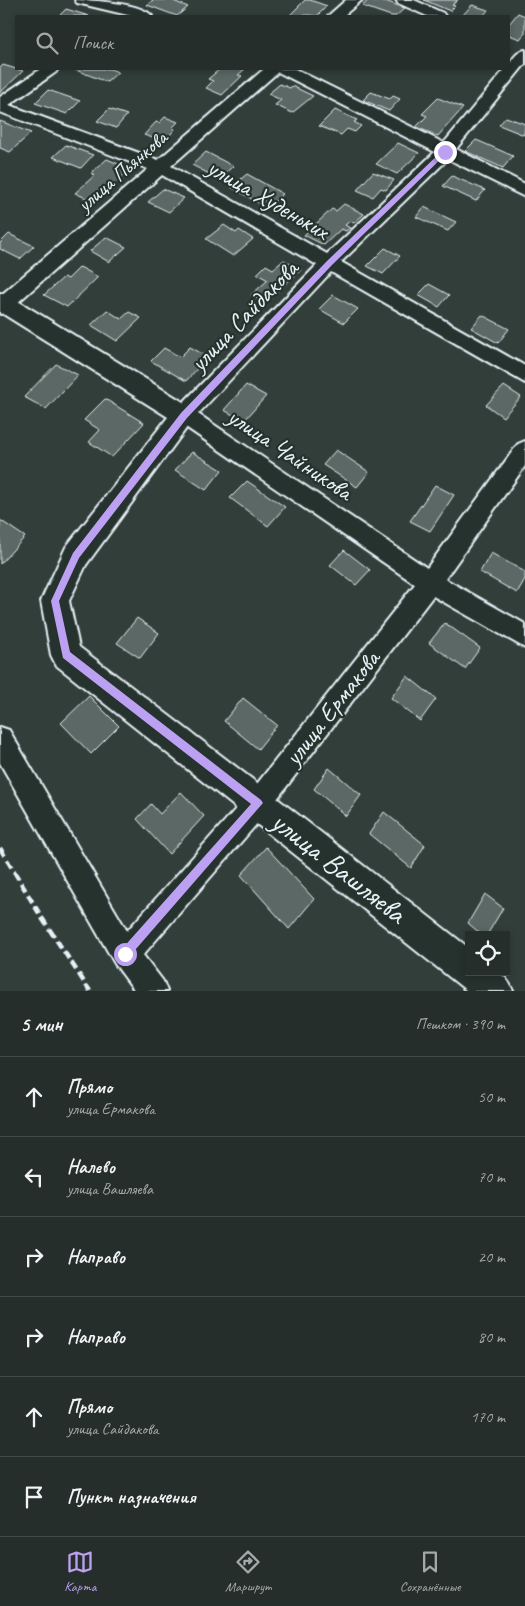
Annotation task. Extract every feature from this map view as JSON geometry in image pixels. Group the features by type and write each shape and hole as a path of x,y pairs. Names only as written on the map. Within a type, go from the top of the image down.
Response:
{"street":[{"path":"82,0 122,13 137,15"},
{"path":"122,13 138,0"},
{"path":"336,15 355,0"},
{"path":"403,0 436,15"},
{"name":"улица Сайдакова","path":"510,68 521,54"},
{"path":"0,106 50,70"},
{"name":"улица Пьянкова","path":"1,304 272,70"},
{"path":"286,70 525,191"},
{"name":"улица Сайдакова","path":"184,416 330,263 445,152 509,70"},
{"name":"улица Худеньких","path":"0,106 160,167 525,375"},
{"name":"улица Чайникова","path":"1,304 184,416 430,582 525,637"},
{"name":"улица Вашляева","path":"184,416 76,556 55,601 66,655 258,803 465,967"},
{"name":"улица Ермакова","path":"125,954 258,803 430,582 525,450"},
{"path":"0,739 125,954 152,991"},
{"path":"477,976 495,991"}],"building":[{"path":"153,0 171,0 188,7 178,15 174,15 147,5"},
{"path":"305,0 327,6 318,15 290,15"},
{"path":"369,0 385,1 405,8 397,15 388,15 362,6"},
{"path":"424,0 458,0 452,5 455,6 450,11"},
{"path":"472,5 488,10 484,15 463,15"},
{"path":"66,9 86,15 60,15"},
{"path":"518,13 525,16 525,33 520,39 510,35 510,23"},
{"path":"3,65 23,71 0,93 0,68"},
{"path":"76,70 113,70 118,72 107,82"},
{"path":"219,70 244,70 238,75 242,76 222,95 206,88 213,81 208,79"},
{"path":"280,84 290,88 292,86 313,96 292,113 275,105 281,100 268,94"},
{"path":"48,90 80,101 67,114 35,103"},
{"path":"371,92 390,99 393,96 400,99 389,111 363,100"},
{"path":"438,98 463,108 438,136 416,127 427,116 422,114"},
{"path":"109,109 127,115 116,128 97,121"},
{"path":"335,110 357,120 354,122 361,126 355,132 347,129 341,135 319,126"},
{"path":"165,117 178,122 172,128 175,129 164,142 144,135 156,122 159,123"},
{"path":"506,117 525,124 524,135 499,125"},
{"path":"0,121 31,133 10,152 0,148"},
{"path":"476,140 513,156 503,168 465,151"},
{"path":"398,143 419,153 397,174 376,164"},
{"path":"66,145 93,155 81,168 53,157"},
{"path":"206,152 233,166 219,179 192,165"},
{"path":"107,159 130,169 95,202 75,193 95,175 91,173"},
{"path":"373,172 394,180 386,190 381,188 373,197 357,190"},
{"path":"247,174 283,194 267,208 231,187"},
{"path":"452,176 485,190 476,201 443,186"},
{"path":"163,189 184,198 169,212 148,202"},
{"path":"344,204 364,214 354,223 350,221 345,225 350,228 346,231 341,229 324,245 304,235 332,209 336,211"},
{"path":"424,207 456,222 448,231 416,217"},
{"path":"224,225 236,233 239,230 253,239 233,256 206,239"},
{"path":"9,234 34,246 20,259 0,249 0,243"},
{"path":"106,237 126,247 109,262 90,251"},
{"path":"385,248 400,256 383,274 367,266"},
{"path":"284,260 301,270 264,303 251,295 268,280 257,274 266,265 273,269"},
{"path":"80,267 98,277 67,307 44,295 64,277 68,279"},
{"path":"429,284 449,295 439,307 418,295"},
{"path":"333,295 358,309 344,323 319,309"},
{"path":"107,310 121,319 129,312 141,318 117,341 91,325"},
{"path":"482,315 509,329 498,343 471,328"},
{"path":"190,347 208,357 186,381 151,361 164,348 180,357"},
{"path":"56,364 78,375 46,409 24,397"},
{"path":"246,385 266,396 244,421 224,410"},
{"path":"504,386 521,397 503,417 486,405"},
{"path":"105,399 144,423 112,457 89,442 100,430 84,420"},
{"path":"336,450 369,472 357,487 323,465"},
{"path":"192,452 222,470 206,490 175,470"},
{"path":"247,481 285,507 268,526 230,498"},
{"path":"435,485 454,495 430,531 410,521"},
{"path":"0,520 25,537 0,564"},
{"path":"344,550 370,570 356,585 330,565"},
{"path":"491,553 525,572 525,579 517,593 480,572"},
{"path":"137,618 159,633 140,658 117,643"},
{"path":"445,623 480,648 465,669 429,643"},
{"path":"407,676 436,699 420,721 391,698"},
{"path":"89,696 119,726 91,754 61,723"},
{"path":"243,698 277,725 258,749 224,721"},
{"path":"329,768 361,795 346,816 314,789"},
{"path":"181,792 204,816 169,854 137,819 151,804 160,814"},
{"path":"384,812 425,845 411,868 369,834"},
{"path":"266,847 314,899 289,929 241,875"},
{"path":"485,894 503,908 489,931 477,931 468,923"}],"railway":[{"path":"0,848 42,918 90,991"}],"route":[{"path":"125,954 258,803 66,655 55,601 76,556 184,416 330,263 445,152"}]}
